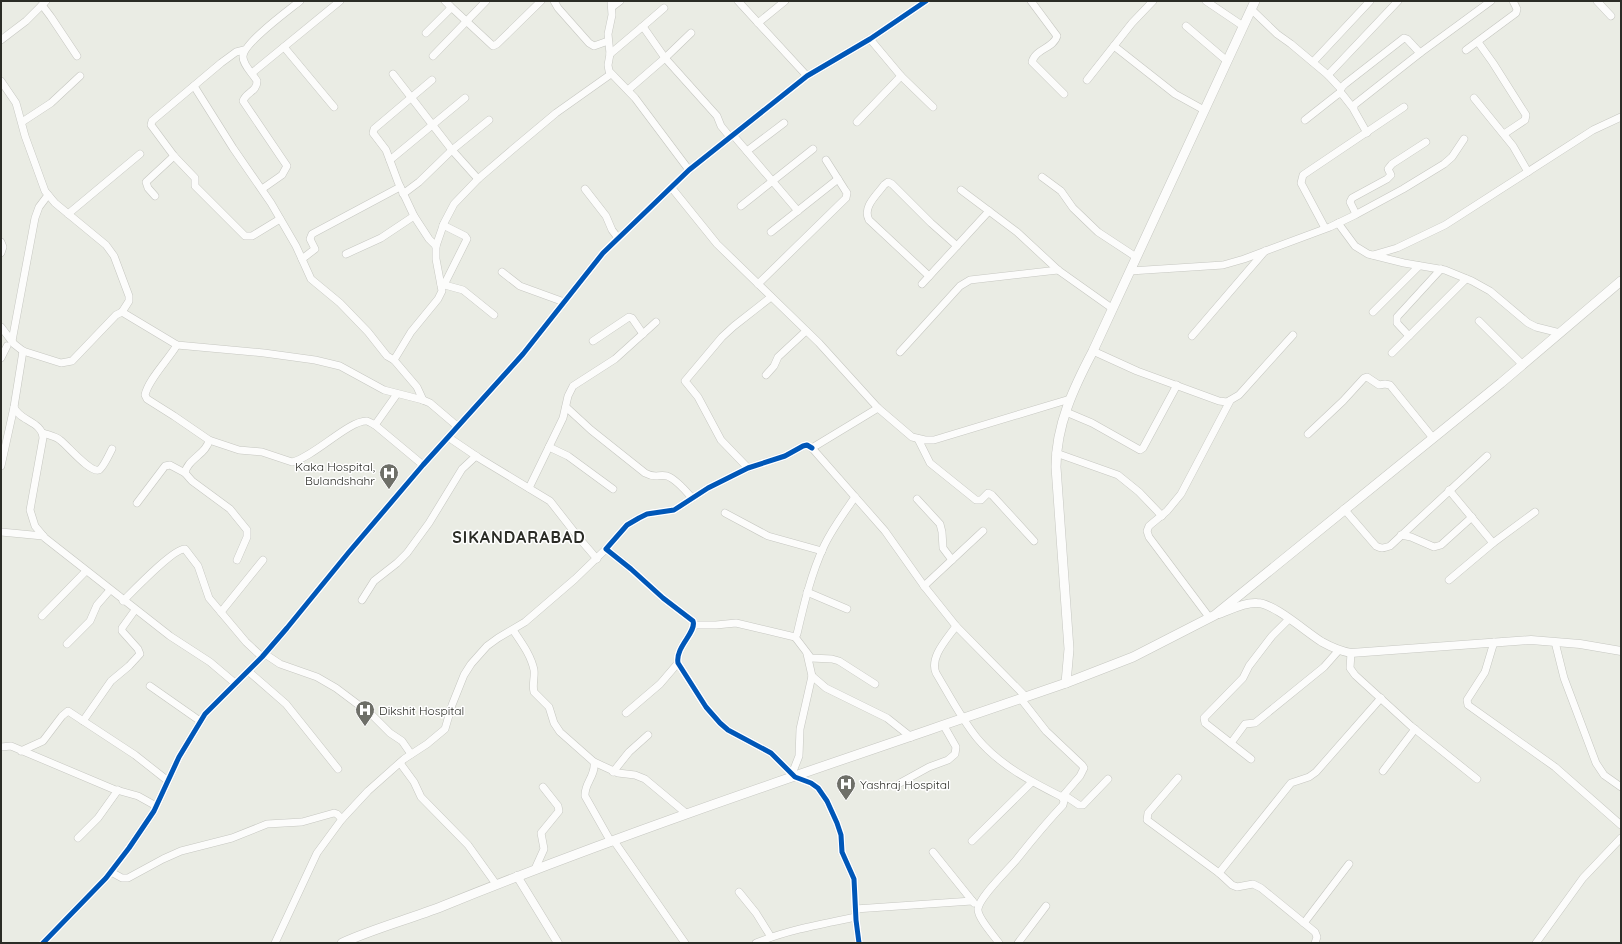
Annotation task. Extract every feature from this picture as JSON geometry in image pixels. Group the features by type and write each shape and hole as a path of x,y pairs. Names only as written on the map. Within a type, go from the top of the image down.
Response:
{"main road":[{"path":"1066,682 1069,649 1056,453 1059,432 1078,380 1093,351 1253,5"},
{"path":"342,943 440,907 535,869 794,775 944,726 1133,657 1212,616 1433,438 1621,281"}],"street":[{"path":"262,189 282,175 287,166 244,102 245,96 253,91 257,85 257,80 243,60 242,55 244,50 253,40 300,1"},
{"path":"433,56 486,1"},
{"path":"448,4 491,45 495,46 541,1"},
{"path":"554,1 558,8 588,44 594,46 608,41"},
{"path":"620,1 611,4 612,15 608,41 610,54 608,65 611,74 628,90 689,170"},
{"path":"738,1 808,76"},
{"path":"758,23 785,1"},
{"path":"43,943 111,872 129,848 156,806 185,746 200,721 210,708 236,684 263,655 423,465 522,354 602,253 689,170 808,76 870,39 926,1"},
{"path":"1031,1 1057,36 1055,40 1036,54 1032,62 1064,94"},
{"path":"1087,80 1152,1"},
{"path":"1206,1 1214,8 1243,26"},
{"path":"1313,62 1370,1"},
{"path":"1328,76 1398,1"},
{"path":"1353,108 1358,101 1491,1"},
{"path":"1466,50 1516,13 1517,9 1512,1"},
{"path":"1597,1 1611,16"},
{"path":"252,74 338,2"},
{"path":"1,40 26,21 44,3 51,17 77,56"},
{"path":"426,33 450,9 448,4"},
{"path":"1253,5 1277,34 1313,62 1328,76 1353,108 1367,133"},
{"path":"610,54 664,8"},
{"path":"1186,26 1227,61"},
{"path":"642,27 646,29 665,58 717,116 721,126 747,151 798,211"},
{"path":"628,90 691,33"},
{"path":"1305,120 1340,92 1345,84 1404,38 1407,39 1420,53"},
{"path":"870,39 900,76 933,106"},
{"path":"1478,42 1526,115 1525,120 1504,134"},
{"path":"1114,46 1175,94 1204,110"},
{"path":"284,47 334,107"},
{"path":"244,50 236,52 150,123 152,128 174,156 195,178 195,186 245,236 252,236 280,219"},
{"path":"393,74 452,150 478,179"},
{"path":"443,285 436,259 436,246 443,225 454,204 478,179 556,113 611,74"},
{"path":"22,122 51,103 80,76"},
{"path":"857,122 900,76"},
{"path":"432,80 373,131 384,145 400,187 414,216 429,239 436,246"},
{"path":"1,81 16,103 42,183 50,198 106,245 114,256 129,296 129,301 122,312 116,315 78,356 67,363 61,363 13,346 1,327"},
{"path":"194,86 262,189 296,246 311,279 340,303 368,332 388,356 394,360 418,387 423,400"},
{"path":"390,160 465,98"},
{"path":"1474,98 1504,134 1528,172"},
{"path":"1325,228 1301,183 1301,179 1308,171 1404,107"},
{"path":"1373,255 1397,248 1445,225 1593,130 1621,117"},
{"path":"404,194 419,182 452,150 489,120"},
{"path":"747,151 784,123"},
{"path":"1130,271 1223,265 1244,259 1338,223 1403,189 1444,164 1452,157 1464,139"},
{"path":"1356,214 1350,202 1352,198 1387,179 1391,175 1388,169 1392,164 1426,142"},
{"path":"742,206 813,149"},
{"path":"68,214 140,154"},
{"path":"155,196 148,188 146,182 174,156"},
{"path":"758,284 846,198 847,193 826,160"},
{"path":"1042,176 1061,191 1073,208 1098,232 1136,257"},
{"path":"771,232 838,179"},
{"path":"929,276 869,220 866,215 867,208 884,185 888,182 892,184 931,223 957,246"},
{"path":"302,259 315,249 310,239 312,234 400,187"},
{"path":"671,187 717,244 806,331 878,408 906,432 918,439 934,440 1070,399"},
{"path":"585,189 606,216 612,230 618,238"},
{"path":"960,190 1017,232 1058,270 1112,309"},
{"path":"1,466 14,407 13,346 34,218 39,206 50,198"},
{"path":"922,284 989,211"},
{"path":"346,254 381,238 414,216"},
{"path":"1338,223 1355,246 1373,255 1419,266 1441,269 1466,279 1490,291 1528,323 1544,330 1560,333"},
{"path":"394,360 416,324 440,295 443,285 467,239 465,236 443,225"},
{"path":"1,242 3,247 1,254"},
{"path":"1192,336 1266,250"},
{"path":"1372,312 1419,266"},
{"path":"1409,336 1397,323 1398,317 1441,269"},
{"path":"900,352 960,286 970,280 1058,270"},
{"path":"502,272 520,286 564,302"},
{"path":"1392,353 1466,279"},
{"path":"443,285 463,290 494,315"},
{"path":"748,468 721,440 698,397 685,380 722,337 771,297"},
{"path":"122,312 177,345 264,353 315,360 340,366 361,376 379,388 423,400 457,426"},
{"path":"593,341 629,317 632,318 643,334"},
{"path":"1479,321 1522,365"},
{"path":"529,488 563,418 568,396 573,386 616,359 656,322"},
{"path":"766,375 774,366 778,357 806,331"},
{"path":"1093,351 1137,371 1178,385 1219,402 1230,401 1239,395 1293,335"},
{"path":"177,345 169,358 150,382 145,396 147,400 209,440 239,450 262,452 294,462 359,423 368,422 375,425 423,465"},
{"path":"1,358 13,346"},
{"path":"1308,434 1367,376 1380,386 1385,384 1390,385 1433,438"},
{"path":"1066,412 1092,423 1140,450 1143,448 1178,385"},
{"path":"375,425 397,394"},
{"path":"1230,401 1181,494 1162,516 1149,526 1147,534 1192,596 1212,616 1257,602 1268,606 1286,617 1322,642 1339,650 1351,653 1531,640 1621,651"},
{"path":"14,407 17,412 36,425 42,433 43,438 30,510 35,526 43,536 135,610 170,636 210,662 236,684"},
{"path":"566,407 591,430 645,473 652,476 664,476 670,478 692,498"},
{"path":"812,448 878,408"},
{"path":"42,433 59,439 86,465 94,470 99,470 102,468 112,449"},
{"path":"448,437 554,504 579,538 597,558"},
{"path":"918,439 927,459 935,467 976,500 981,500 988,494 992,495 1034,541"},
{"path":"185,473 188,464 206,448 209,440"},
{"path":"276,943 317,853 342,820 368,791 411,754 427,744 445,728 464,675 471,664 492,642 531,618 575,580 633,520 647,514 674,510 692,498 748,468 785,456 805,445 812,448 885,531 924,586 956,626 1023,698 1046,731 1082,765 1083,771 1080,776 1063,796 1063,805 994,885 978,907"},
{"path":"549,448 568,456 613,489"},
{"path":"1056,453 1118,475 1139,492 1162,516"},
{"path":"362,600 374,581 397,563 407,552 429,523 462,469 476,456"},
{"path":"1344,509 1376,546 1383,548 1390,546 1487,456"},
{"path":"137,503 165,466 170,464 185,473 192,481 230,509 247,530 247,537 237,560"},
{"path":"1449,490 1493,543"},
{"path":"795,637 807,592 822,551 832,532 855,497"},
{"path":"917,500 940,524 943,548 952,560"},
{"path":"1449,580 1493,543 1536,512"},
{"path":"725,513 768,536 822,551"},
{"path":"1401,535 1411,537 1431,546 1441,545 1472,517"},
{"path":"1,532 43,536"},
{"path":"924,586 983,532"},
{"path":"124,601 158,567 178,550 182,549 187,551 195,561 208,595 246,642 263,655 280,664 316,677 336,688 372,715 390,733 402,741 411,754"},
{"path":"606,549 663,598 692,620 694,625"},
{"path":"221,612 263,560"},
{"path":"42,616 86,571"},
{"path":"68,644 90,621 98,605 110,590"},
{"path":"807,592 847,609"},
{"path":"82,720 111,681 129,666 140,654 138,649 122,631 122,628 135,610"},
{"path":"1251,759 1205,723 1204,718 1243,678 1249,666 1286,617"},
{"path":"694,625 736,623 795,637 811,658 832,659 839,661 875,684"},
{"path":"626,713 660,684 678,663 679,652 694,625"},
{"path":"956,626 936,657 934,668 964,719 986,748 1008,766 1032,782 1079,805 1083,805 1108,779"},
{"path":"512,630 530,656 534,675 534,692 549,707 554,723 560,732 594,762 613,772 635,775 645,779 687,814"},
{"path":"1494,642 1487,667 1469,697 1467,703 1468,705 1554,767 1621,826"},
{"path":"1555,642 1564,678 1596,763 1604,775 1621,787"},
{"path":"1231,743 1245,724 1255,723 1319,671 1339,650"},
{"path":"1351,653 1350,668 1352,671 1415,729 1477,779"},
{"path":"794,775 799,756 800,729 812,676 807,654"},
{"path":"678,663 706,707 720,723 732,732 771,753 794,775 816,786 830,807 840,831 842,852 854,879 857,932 856,943"},
{"path":"248,671 286,704 338,769"},
{"path":"812,676 826,688 887,718 911,737"},
{"path":"150,686 200,721"},
{"path":"1219,873 1292,783 1309,777 1316,772 1381,698"},
{"path":"21,751 42,741 65,712 69,712 130,751 168,781"},
{"path":"900,783 929,767 948,760 955,754 956,747 944,726"},
{"path":"1383,771 1415,729"},
{"path":"613,772 629,752 648,735"},
{"path":"1,747 10,746 118,790 138,796 156,806"},
{"path":"594,762 594,771 585,787 585,796 612,842 685,943"},
{"path":"400,763 414,782 421,796 468,845 496,884"},
{"path":"1178,778 1148,813 1147,820 1219,873 1234,886 1250,884 1256,885 1317,935 1315,943"},
{"path":"972,841 1032,782"},
{"path":"535,869 544,849 541,833 559,811 558,806 543,787"},
{"path":"78,838 98,818 118,790"},
{"path":"111,872 122,878 128,878 163,859 182,851 232,838 267,824 302,822 334,813 342,820"},
{"path":"1536,943 1583,878 1621,838"},
{"path":"933,852 978,907 979,914 999,943"},
{"path":"1304,923 1349,864"},
{"path":"517,876 557,942"},
{"path":"739,892 756,913 771,937"},
{"path":"856,909 972,901"},
{"path":"1018,943 1046,906"},
{"path":"756,943 771,937 818,924 856,917"},
{"path":"857,932 860,943"}],"cycle path":[{"path":"43,943 106,878 129,848 154,811 179,757 205,714 262,657 423,465 523,354 603,253 689,170 807,76 870,39 926,1"},
{"path":"812,448 807,445 803,446 785,456 748,468 708,488 674,510 647,514 627,525 606,549 663,598 693,621 692,630 680,651 678,663 706,707 720,723 728,730 771,753 795,777 811,783 818,788 827,801 841,835 842,852 854,879 859,943"}],"place":[{"name":"Kaka Hospital, Bulandshahr","path":"389,490"},
{"name":"Dikshit Hospital","path":"365,727"},
{"name":"Yashraj Hospital","path":"846,801"}],"district":[{"name":"SIKANDARABAD","path":"519,537"}]}
